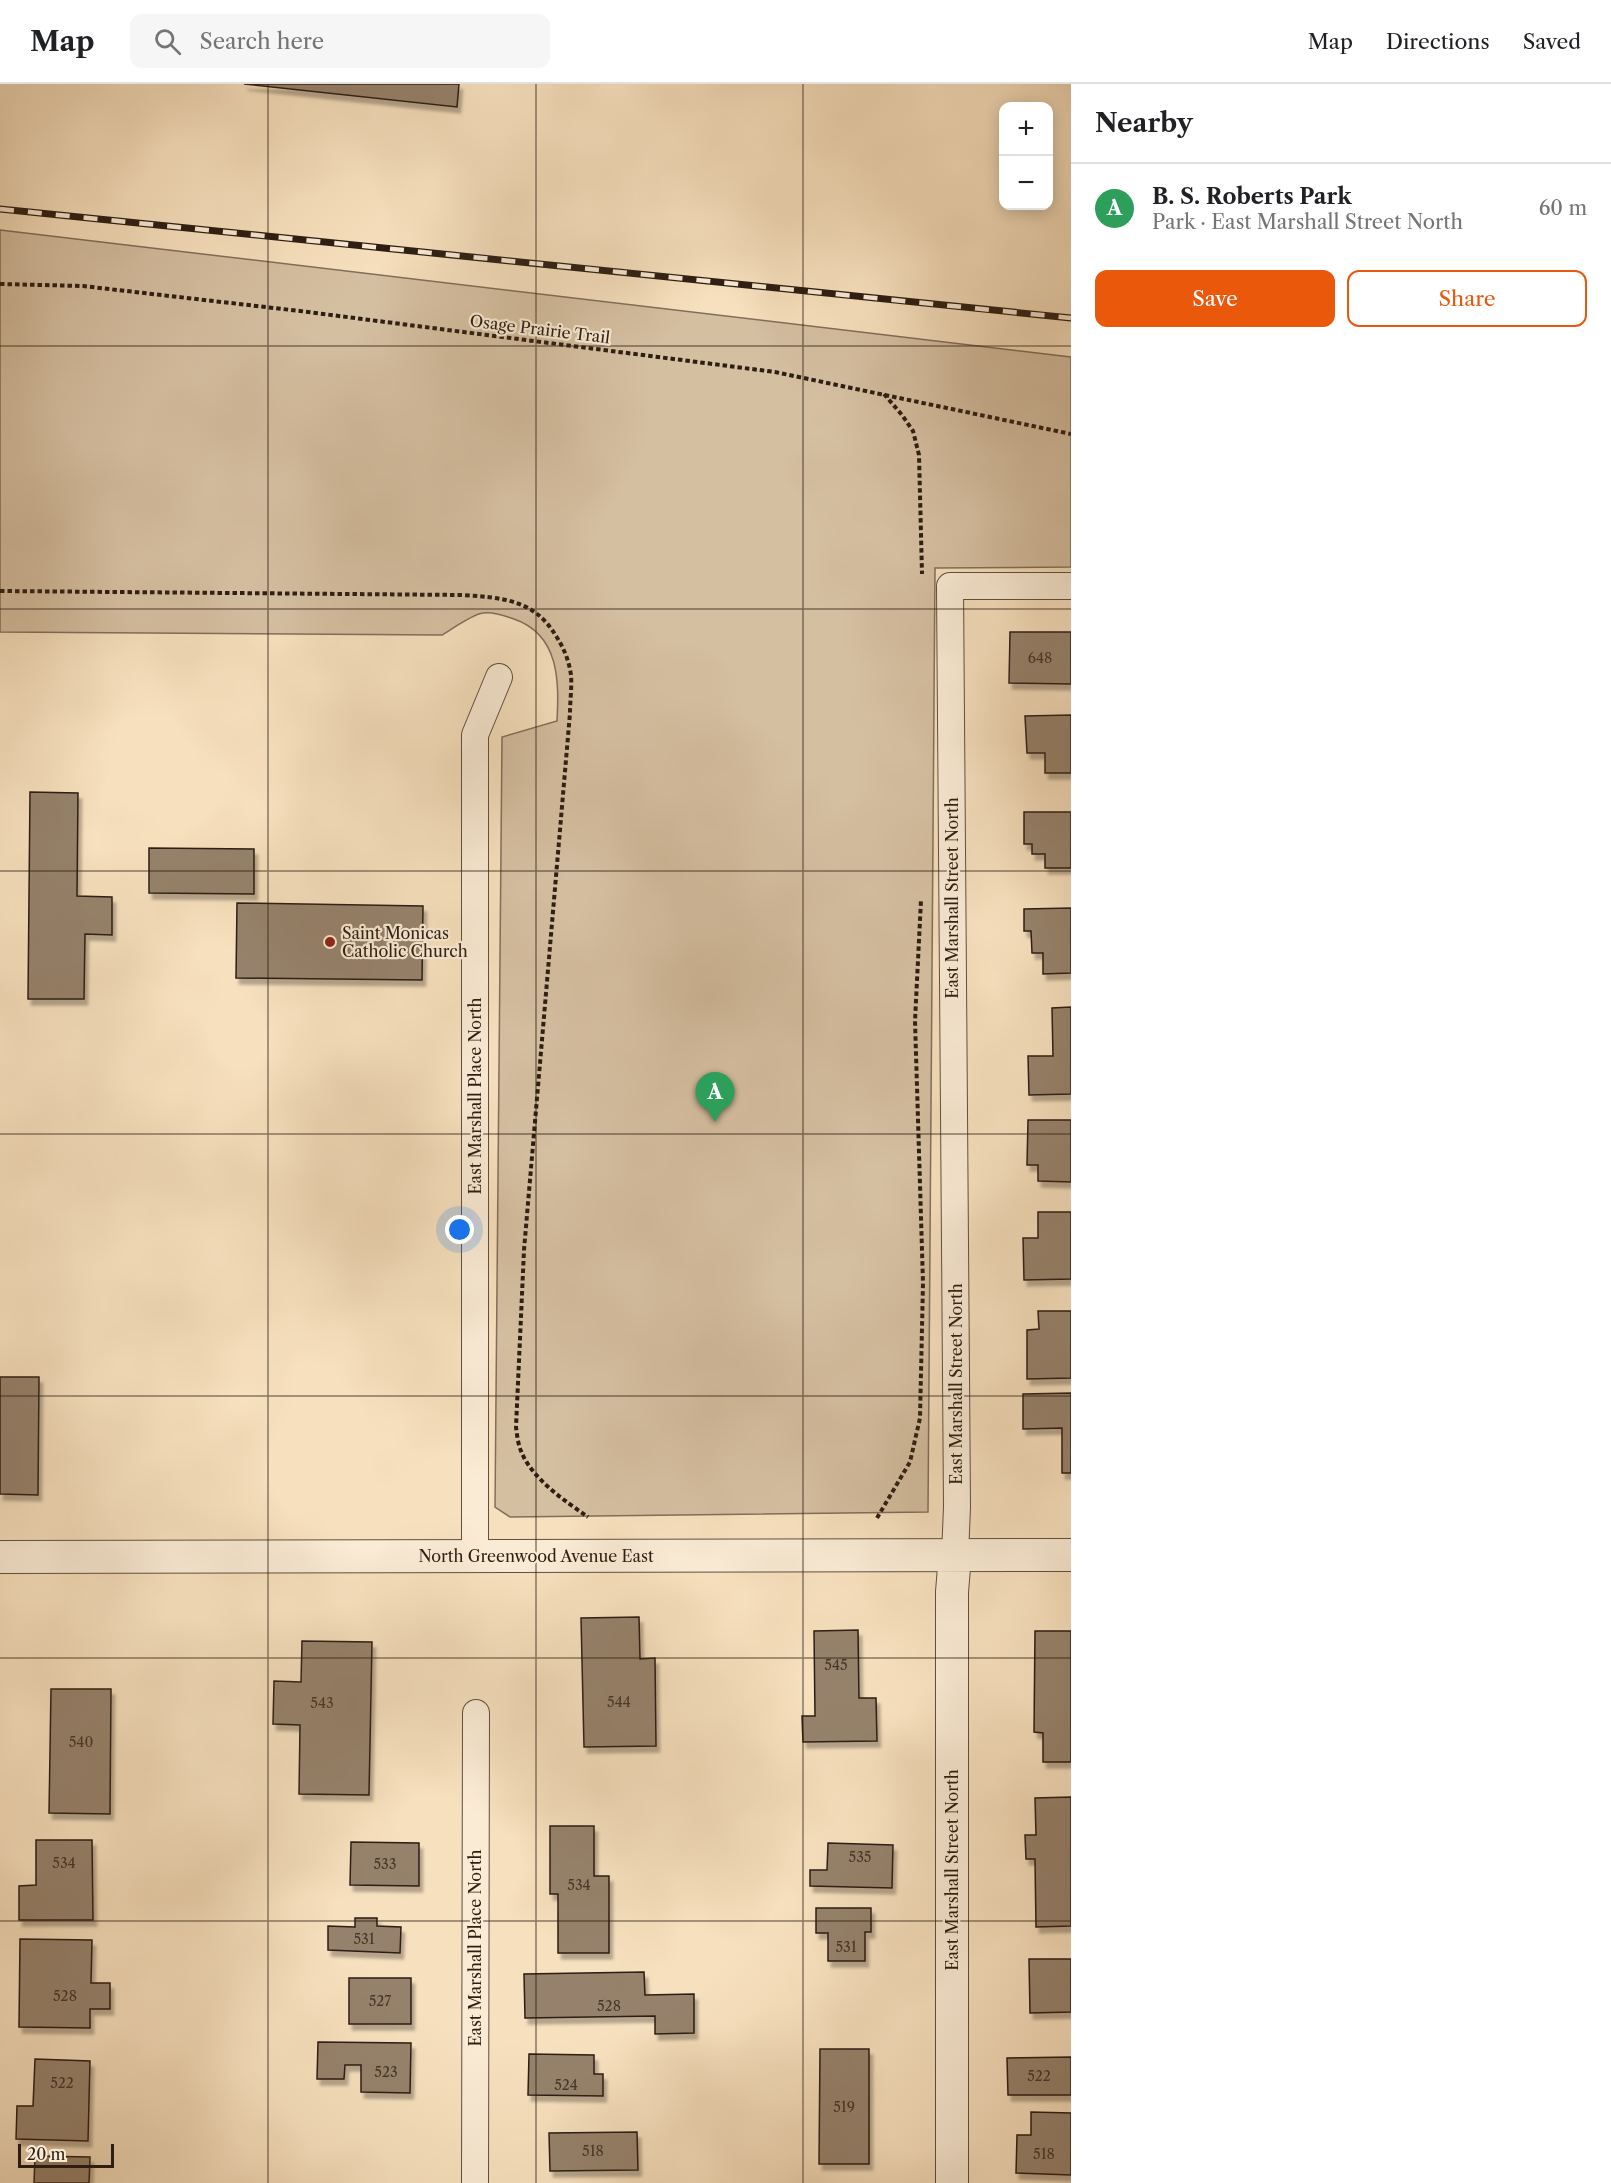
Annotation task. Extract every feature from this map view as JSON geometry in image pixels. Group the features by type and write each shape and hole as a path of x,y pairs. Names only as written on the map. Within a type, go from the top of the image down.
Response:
{"street":[{"name":"East Marshall Street North","path":"952,2183 952,1592 957,1507 950,586 1071,586"},
{"name":"East Marshall Place North","path":"475,1557 475,735 499,677"},
{"name":"North Greenwood Avenue East","path":"0,1557 1071,1555"},
{"name":"East Marshall Place North","path":"475,2183 476,1713"}],"path":[{"name":"Osage Prairie Trail","path":"0,284 83,286 300,310 775,372 1071,434"},
{"path":"884,394 913,431 919,455 922,575"},
{"path":"877,1518 910,1462 920,1418 922,1283 915,1021 921,894"}],"shaded area":[{"path":"0,230 1071,357 1071,567 935,568 928,1512 510,1517 495,1507 502,737 557,721 558,691 553,661 548,648 529,626 491,613 474,616 442,635 0,632"}],"building":[{"path":"244,84 459,84 457,107"},
{"path":"1010,632 1071,632 1071,684 1009,683"},
{"path":"1071,715 1071,773 1045,773 1045,753 1027,753 1025,716"},
{"path":"30,792 78,793 77,896 112,897 112,935 85,934 84,999 28,999"},
{"path":"1024,812 1071,812 1071,868 1045,868 1045,854 1032,854 1032,844 1024,844"},
{"path":"149,848 254,849 254,894 149,893"},
{"name":"Saint Monicas Catholic Church","path":"237,903 423,906 422,980 236,978"},
{"path":"1071,908 1071,973 1043,974 1043,953 1032,953 1031,931 1024,931 1024,909"},
{"path":"1071,1007 1071,1094 1029,1095 1028,1056 1053,1056 1052,1008"},
{"path":"1028,1120 1071,1120 1071,1182 1038,1181 1038,1165 1027,1165"},
{"path":"1038,1212 1071,1212 1071,1279 1024,1280 1023,1238 1038,1238"},
{"path":"1038,1311 1071,1311 1071,1378 1027,1379 1027,1330 1039,1329"},
{"path":"0,1377 39,1377 38,1495 0,1494"},
{"path":"1071,1393 1071,1473 1062,1473 1062,1428 1023,1429 1023,1394"},
{"path":"639,1617 640,1659 655,1658 656,1746 584,1747 581,1618"},
{"path":"858,1630 859,1698 876,1698 877,1741 803,1742 802,1716 815,1716 814,1631"},
{"path":"1035,1631 1071,1631 1071,1762 1043,1762 1043,1733 1034,1732"},
{"path":"302,1641 372,1642 369,1795 299,1794 300,1725 273,1724 274,1681 301,1682"},
{"path":"51,1689 111,1689 110,1814 49,1813"},
{"path":"1071,1797 1071,1926 1036,1927 1035,1859 1026,1859 1025,1835 1036,1835 1035,1798"},
{"path":"550,1826 594,1826 594,1876 609,1876 609,1953 558,1953 558,1894 550,1894"},
{"path":"36,1840 92,1840 93,1920 19,1920 19,1886 36,1885"},
{"path":"351,1842 419,1843 419,1886 350,1885"},
{"path":"828,1843 893,1845 892,1888 810,1886 810,1870 827,1870"},
{"path":"816,1908 871,1908 871,1932 865,1932 865,1961 828,1961 828,1933 816,1933"},
{"path":"355,1918 377,1918 377,1926 401,1927 400,1953 328,1950 328,1926 355,1927"},
{"path":"20,1939 92,1940 91,1983 110,1983 110,2009 90,2009 90,2028 19,2027"},
{"path":"1029,1959 1071,1959 1071,2012 1030,2013"},
{"path":"644,1972 645,1995 694,1994 694,2033 655,2034 655,2016 525,2018 524,1974"},
{"path":"349,1978 411,1978 411,2024 349,2024"},
{"path":"318,2042 411,2043 410,2093 361,2092 361,2065 345,2065 344,2079 317,2079"},
{"path":"820,2049 869,2049 869,2164 819,2164"},
{"path":"529,2054 594,2055 594,2074 603,2074 603,2096 528,2095"},
{"path":"1071,2057 1071,2095 1008,2095 1007,2058"},
{"path":"35,2059 90,2061 88,2141 16,2139 17,2106 33,2106"},
{"path":"1031,2112 1071,2113 1071,2175 1016,2173 1017,2135 1031,2135"},
{"path":"637,2132 638,2170 550,2171 549,2133"},
{"path":"35,2156 90,2157 89,2183 34,2183"}],"railway":[{"path":"0,209 1071,318"}],"place":[{"name":"Saint Monicas Catholic Church","path":"330,942"},
{"name":"B. S. Roberts Park","path":"715,1122"}]}
